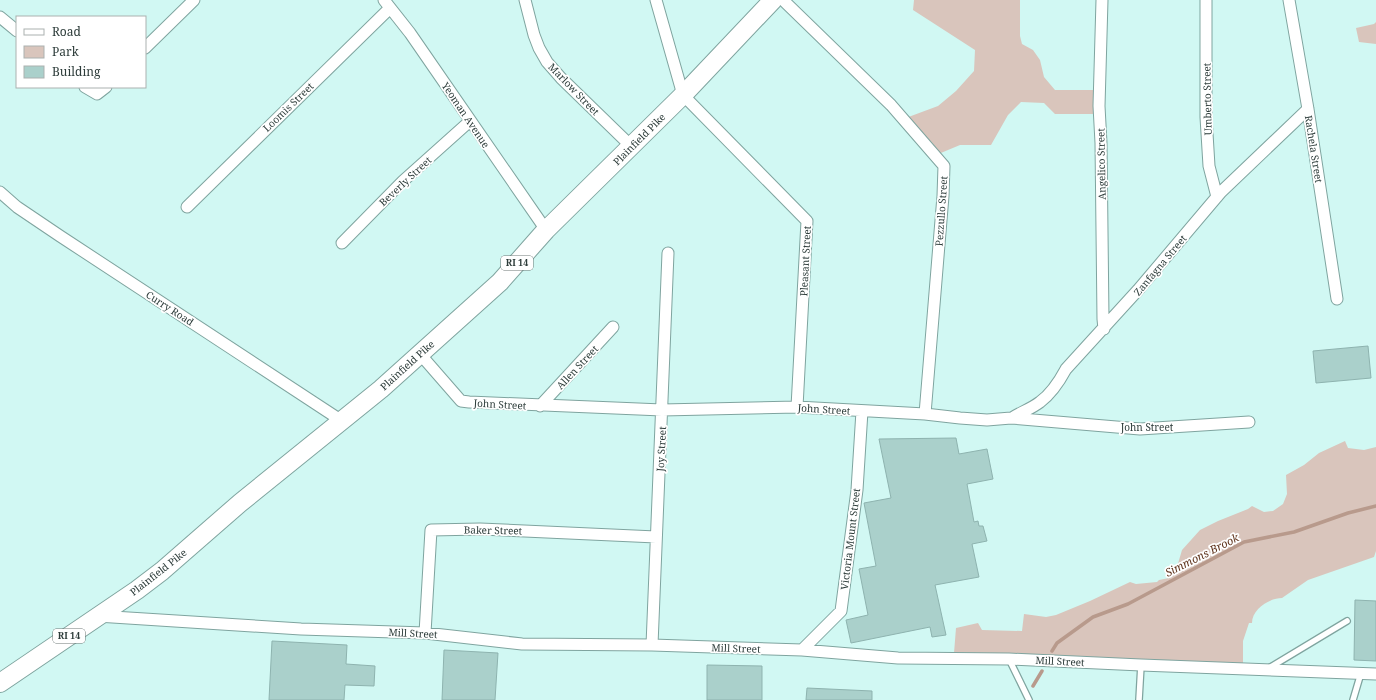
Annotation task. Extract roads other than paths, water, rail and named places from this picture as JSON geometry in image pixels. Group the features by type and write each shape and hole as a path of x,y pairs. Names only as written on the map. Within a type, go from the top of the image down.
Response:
{"main road":[{"name":"Plainfield Pike","path":"0,683 137,590 162,571 240,503 381,389 500,282 546,230 683,95 773,0"}],"street":[{"path":"146,47 194,0"},
{"name":"Marlow Street","path":"525,0 534,35 547,62 561,78 631,146"},
{"path":"656,0 683,95"},
{"name":"Pezzullo Street","path":"783,0 891,105 944,166 943,196 925,414"},
{"name":"Angelico Street","path":"1102,0 1099,106 1101,143 1102,319 1104,329"},
{"name":"Umberto Street","path":"1206,0 1206,117 1209,166 1217,197"},
{"name":"Rachela Street","path":"1289,0 1308,109 1337,299"},
{"name":"Yeoman Avenue","path":"387,4 410,32 546,230"},
{"name":"Loomis Street","path":"187,207 387,4"},
{"path":"0,16 16,30"},
{"path":"90,88 101,90"},
{"name":"Pleasant Street","path":"683,95 807,221 797,407"},
{"name":"Zanfagna Street","path":"1011,418 1040,403 1045,398 1060,380 1066,369 1104,329 1217,197 1308,109"},
{"name":"Beverly Street","path":"342,243 403,181 470,121"},
{"name":"Curry Road","path":"0,192 17,207 60,236 342,420"},
{"name":"Joy Street","path":"652,645 668,253"},
{"name":"Allen Street","path":"540,406 613,327"},
{"name":"John Street","path":"420,354 461,401 540,406 662,410 797,407 925,414 987,420 1011,418 1140,429 1249,422"},
{"name":"Victoria Mount Street","path":"802,650 841,611 857,490 862,411"},
{"name":"Baker Street","path":"425,633 431,530 480,529 656,537"},
{"name":"Mill Street","path":"97,616 301,629 425,633 522,644 652,645 802,650 898,658 1009,659 1376,674"}],"lane":[{"path":"1267,670 1347,621"},
{"path":"1009,659 1030,700"},
{"path":"1139,700 1141,665"},
{"path":"1353,700 1361,673"}],"waterway":[{"name":"Simmons Brook","path":"1052,651 1057,643 1093,617 1128,604 1244,542 1294,532 1348,513 1376,506"},
{"name":"Simmons Brook","path":"1033,686 1042,671"}]}
